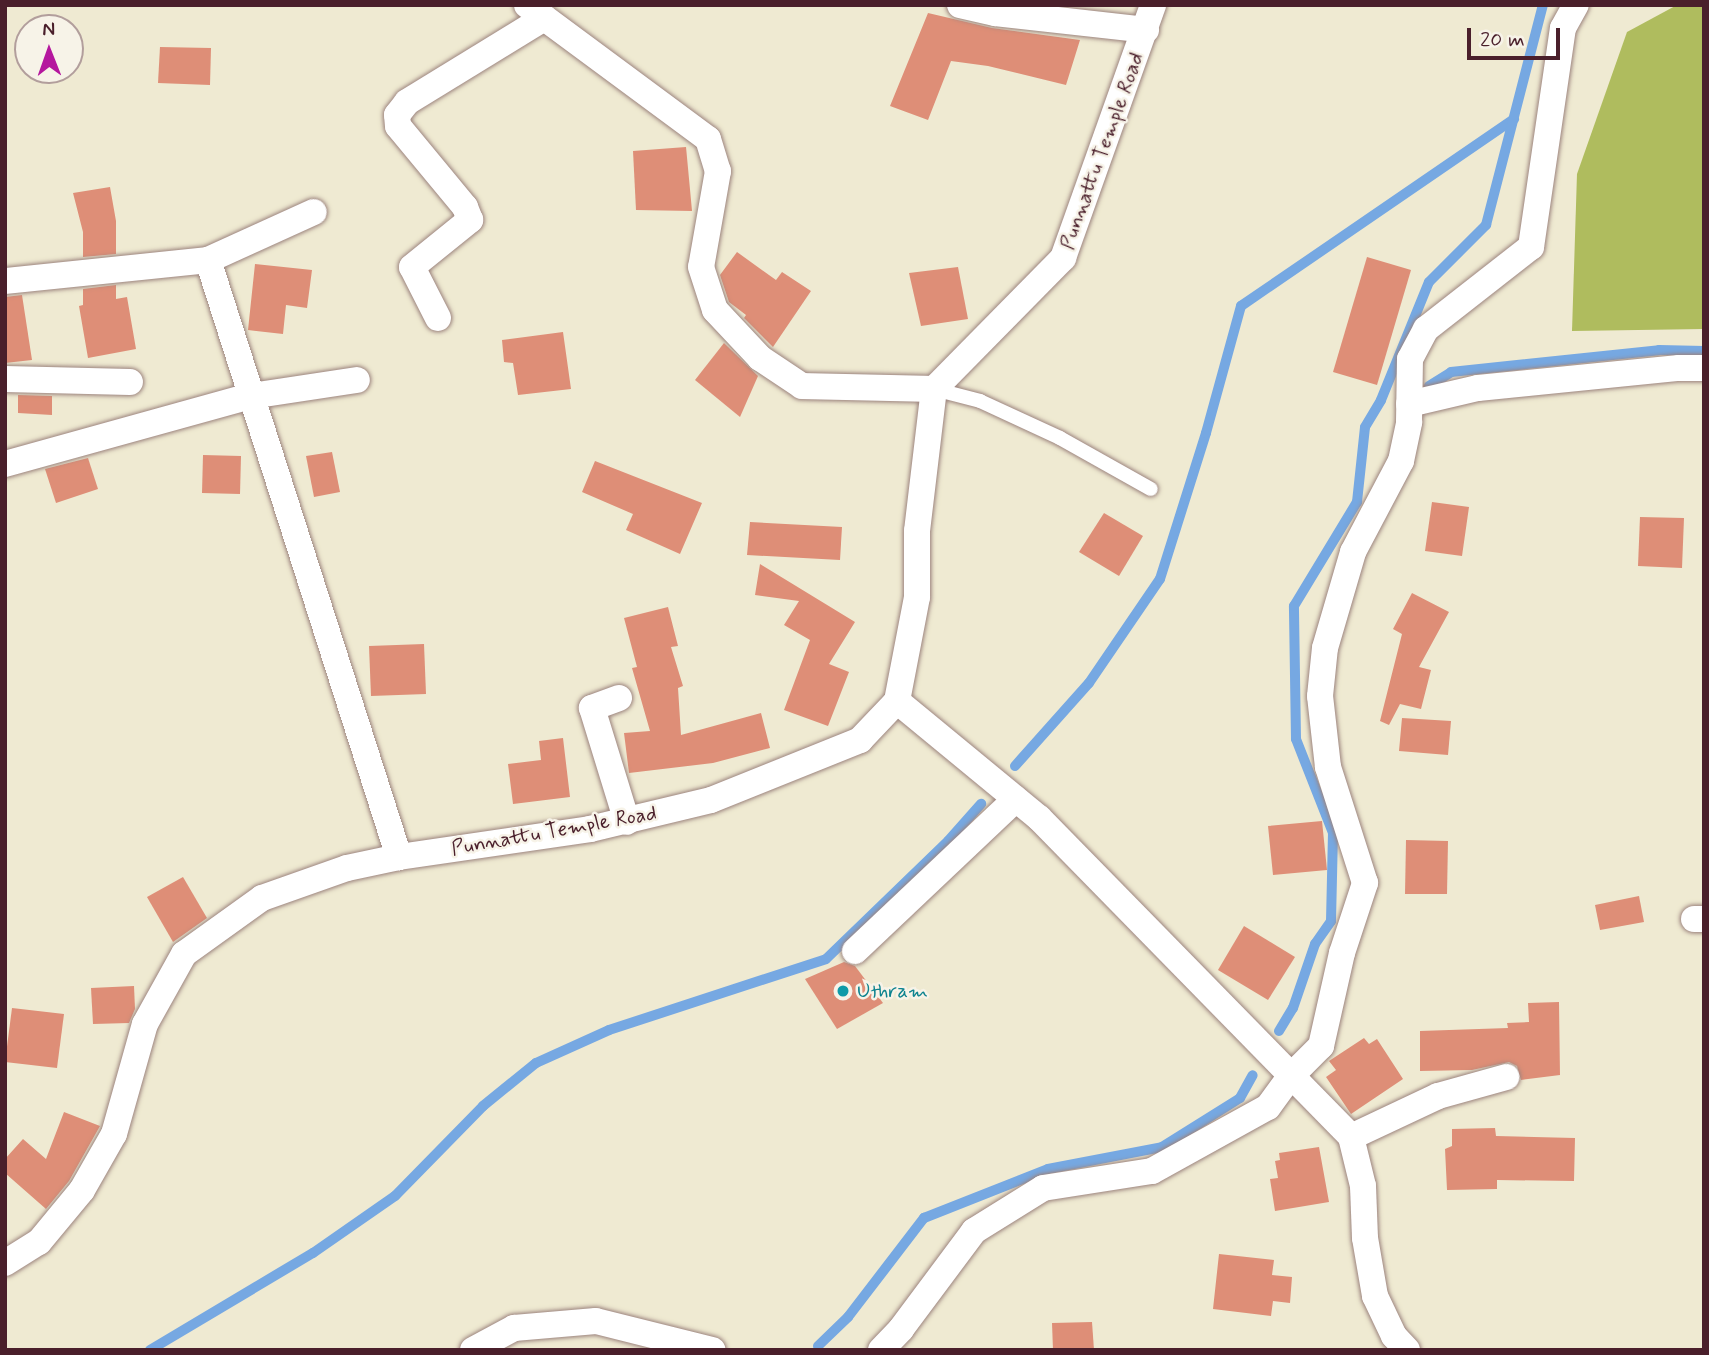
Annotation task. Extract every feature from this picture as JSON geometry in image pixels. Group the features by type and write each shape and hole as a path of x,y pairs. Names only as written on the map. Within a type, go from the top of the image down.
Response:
{"street":[{"path":"960,5 995,13 1149,18"},
{"path":"881,1350 901,1329 974,1231 1043,1188 1153,1171 1268,1107 1290,1077 1321,1046 1342,953 1365,883 1328,767 1322,684 1325,648 1353,552 1401,461 1409,422 1410,359 1426,329 1531,247 1563,28 1576,5"},
{"path":"438,318 412,267 470,220 465,207 398,126 397,115 407,102 536,11 708,139 718,171 701,267 715,310 760,358 802,386 934,389 917,531 917,597 897,701 1039,818 1290,1077 1352,1137 1363,1186 1365,1238 1374,1296 1394,1336 1407,1350"},
{"name":"Punnattu Temple Road","path":"934,389 1063,258 1149,18"},
{"path":"5,281 208,260 314,212"},
{"path":"208,260 399,857"},
{"path":"1409,404 1478,388 1679,368 1704,368"},
{"path":"5,379 130,382"},
{"path":"5,464 251,396 357,380"},
{"path":"619,698 592,708 627,822"},
{"name":"Punnattu Temple Road","path":"5,1264 39,1242 82,1190 114,1135 145,1024 184,954 262,898 347,868 399,857 627,822 711,800 860,740 897,701"},
{"path":"855,951 1016,799"},
{"path":"1352,1137 1438,1096 1506,1077"},
{"path":"473,1350 514,1328 596,1321 712,1350"}],"lane":[{"path":"934,389 980,401 1060,438 1151,489"}],"green space":[{"path":"1677,5 1704,5 1704,329 1572,331 1577,174 1627,32"}],"building":[{"path":"928,13 992,28 1080,40 1066,85 988,66 951,61 928,120 890,106"},
{"path":"160,47 211,48 210,85 158,83"},
{"path":"686,147 692,211 636,210 633,151"},
{"path":"110,187 116,221 116,254 83,257 83,232 73,193"},
{"path":"737,252 776,280 782,272 811,291 773,347 744,318 746,315 729,302 720,275"},
{"path":"1367,257 1411,270 1377,385 1333,372"},
{"path":"255,264 312,270 307,308 286,305 283,334 248,330"},
{"path":"958,267 968,319 921,326 909,273"},
{"path":"116,285 116,299 127,297 136,349 88,358 79,306 83,305 83,289"},
{"path":"22,295 32,360 5,363 5,297"},
{"path":"563,332 571,389 518,395 513,363 504,362 502,340"},
{"path":"724,343 758,376 740,417 695,380"},
{"path":"18,395 52,396 52,415 18,413"},
{"path":"332,452 340,492 314,497 306,456"},
{"path":"203,455 241,456 240,494 202,493"},
{"path":"88,458 98,489 56,503 45,469"},
{"path":"595,461 702,503 680,554 626,530 633,514 582,492"},
{"path":"1432,502 1469,507 1462,556 1425,551"},
{"path":"1104,513 1143,536 1119,576 1079,552"},
{"path":"1640,517 1684,518 1682,568 1638,566"},
{"path":"750,522 842,527 840,560 747,555"},
{"path":"760,564 855,622 829,664 849,672 828,726 784,710 810,640 784,625 799,601 755,595"},
{"path":"1412,593 1449,612 1419,667 1431,670 1421,709 1400,704 1389,725 1380,721 1402,634 1393,629"},
{"path":"668,607 678,646 671,647 683,686 678,688 681,735 761,713 770,748 713,763 629,773 624,733 650,731 632,668 637,667 624,618"},
{"path":"424,644 426,694 371,696 369,646"},
{"path":"1402,718 1451,721 1448,755 1399,751"},
{"path":"563,738 570,797 513,804 508,764 541,760 539,741"},
{"path":"1322,821 1327,870 1273,875 1268,826"},
{"path":"1406,840 1448,841 1447,894 1405,894"},
{"path":"183,877 207,918 173,942 147,897"},
{"path":"1639,896 1644,922 1600,930 1595,905"},
{"path":"1244,926 1295,957 1268,1000 1218,970"},
{"name":"Uthram","path":"844,962 855,966 883,1003 837,1029 805,979"},
{"path":"134,986 135,1009 129,1023 93,1024 91,988"},
{"path":"1559,1002 1560,1075 1521,1080 1517,1066 1509,1062 1472,1070 1420,1071 1420,1031 1508,1028 1507,1023 1529,1022 1528,1003"},
{"path":"12,1008 64,1014 57,1068 5,1062"},
{"path":"1364,1038 1369,1044 1377,1039 1403,1079 1351,1114 1326,1077 1336,1070 1329,1061"},
{"path":"64,1112 100,1126 69,1181 46,1209 5,1173 5,1159 23,1139 46,1159"},
{"path":"1495,1128 1496,1136 1575,1138 1574,1181 1497,1180 1497,1189 1447,1190 1445,1149 1452,1146 1452,1129"},
{"path":"1319,1147 1329,1202 1275,1211 1270,1179 1278,1178 1275,1161 1280,1160 1279,1153"},
{"path":"1219,1254 1274,1260 1272,1275 1292,1277 1290,1303 1273,1301 1271,1316 1213,1309"},
{"path":"1092,1322 1094,1350 1053,1350 1052,1323"}],"waterway":[{"path":"1279,1031 1293,1008 1315,944 1331,921 1333,833 1296,739 1294,606 1357,502 1365,427 1381,400 1429,282 1486,225 1543,5"},
{"path":"1015,766 1089,683 1160,579 1206,433 1241,306 1514,119"},
{"path":"1429,386 1451,372 1659,350 1704,351"},
{"path":"150,1350 313,1253 395,1196 483,1106 536,1063 609,1030 826,959 948,841 981,804"},
{"path":"818,1346 848,1317 924,1218 1048,1169 1162,1147 1240,1098 1253,1075"}],"place":[{"name":"Uthram","path":"843,991"}]}
